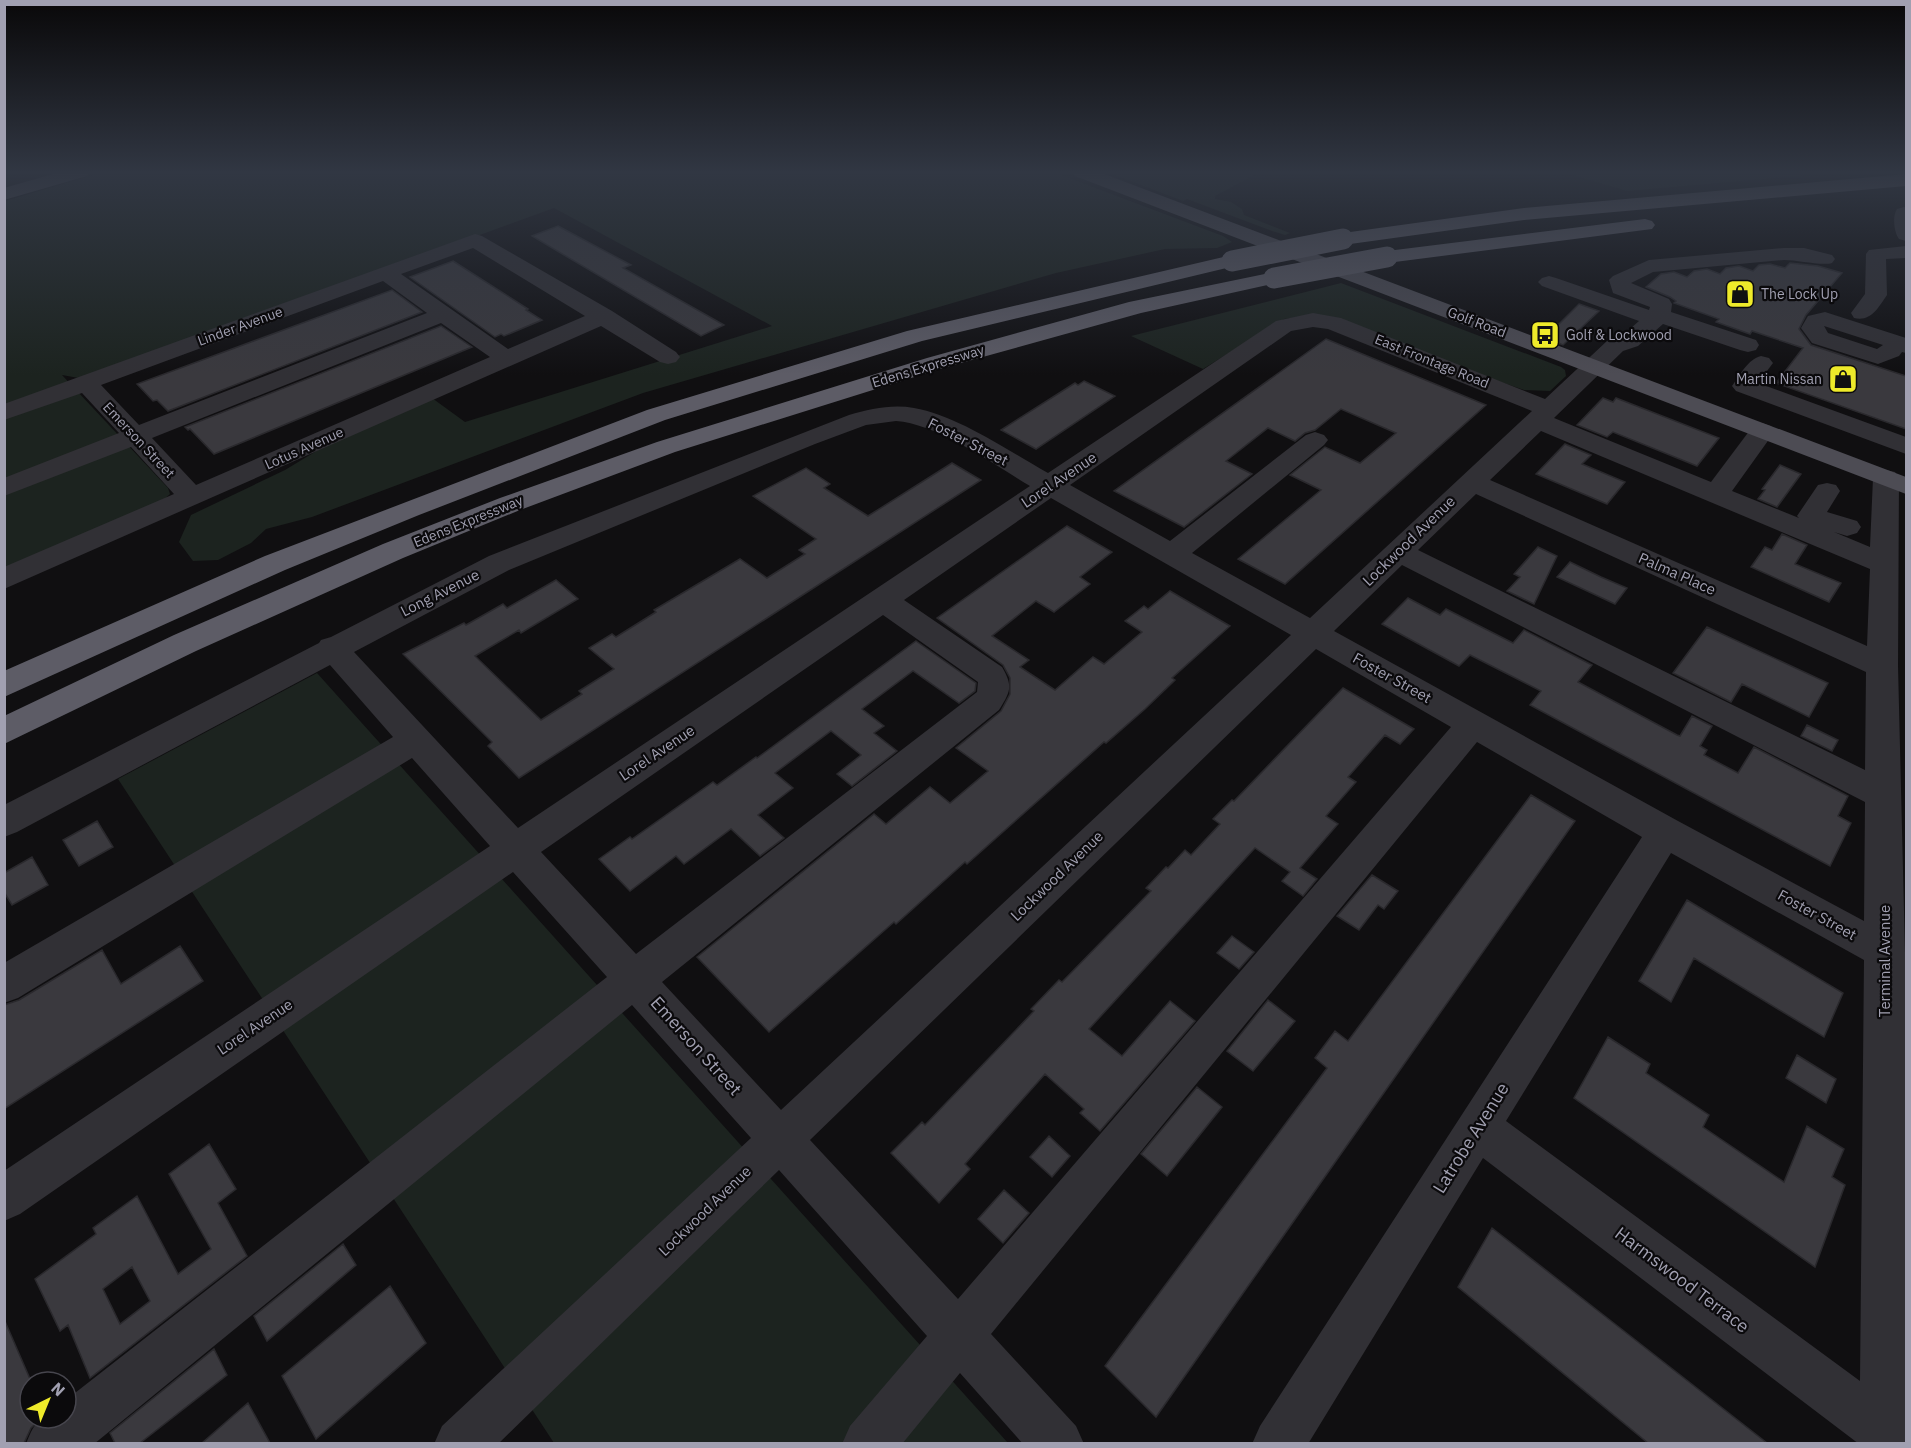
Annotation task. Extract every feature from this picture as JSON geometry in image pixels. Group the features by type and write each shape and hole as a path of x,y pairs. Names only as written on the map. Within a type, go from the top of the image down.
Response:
{"highway":[{"name":"Edens Expressway","path":"4,685 275,563 409,509 656,415 915,336 1232,261 1339,240"},
{"name":"Edens Expressway","path":"4,731 185,643 382,556 510,504 666,447 957,357 1137,307 1387,256 1525,240"}],"main road":[{"name":"Golf Road","path":"1259,240 1899,480"}],"street":[{"name":"Linder Avenue","path":"4,413 475,240 604,316"},
{"path":"1862,313 1876,294 1876,254 1906,252"},
{"path":"1657,317 1661,304 1621,288 1620,280 1649,266 1784,254 1804,254 1825,259"},
{"path":"385,273 507,359"},
{"path":"1549,282 1657,317 1754,354 1744,386 1906,446"},
{"path":"4,488 442,314"},
{"path":"604,316 668,357"},
{"name":"Lotus Avenue","path":"4,579 604,316"},
{"name":"Lockwood Avenue","path":"460,1443 1398,551 1616,346 1630,341 1657,317"},
{"name":"East Frontage Road","path":"1313,320 1351,329 1716,494 1891,552"},
{"name":"Lorel Avenue","path":"4,1197 1284,326 1298,321 1313,320"},
{"name":"Emerson Street","path":"86,383 192,497"},
{"name":"Foster Street","path":"896,414 913,415 944,426 1665,832 1885,952"},
{"name":"Long Avenue","path":"4,822 499,562 806,439 858,420 896,414"},
{"path":"1716,494 1761,430"},
{"path":"1172,554 1315,440"},
{"name":"Terminal Avenue","path":"1886,1438 1882,666 1899,480"},
{"name":"Palma Place","path":"1472,482 1882,666"},
{"path":"1827,492 1811,516 1891,552"},
{"path":"1398,551 1884,795"},
{"path":"52,1443 634,979 978,709 994,692 995,684 991,675 883,600"},
{"name":"Emerson Street","path":"332,648 1059,1443"},
{"path":"868,1443 1473,723"},
{"path":"4,985 416,740"},
{"name":"Latrobe Avenue","path":"1278,1443 1665,832"},
{"name":"Harmswood Terrace","path":"1478,1127 1886,1438"}],"shaded area":[{"path":"5,240 467,240 84,379 62,375 168,488 170,494 160,503 5,569"},
{"path":"612,240 1228,240 1232,242 1217,248 1165,249 1056,273 643,393 312,517 266,529 251,543 218,560 193,561 179,542 191,515 285,470 328,444 432,398 465,422 772,326"},
{"path":"1341,283 1561,367 1565,370 1566,376 1550,391 1524,390 1310,316 1284,319 1203,369 1131,336"},
{"path":"317,673 1008,1443 554,1443 118,779"}],"building":[{"path":"538,240 583,240 631,265 623,268 724,325 701,336"},
{"path":"453,261 542,320 504,336 501,334 495,337 410,277"},
{"path":"1790,263 1818,266 1842,273 1806,315 1799,329 1811,345 1906,376 1906,429 1776,383 1803,348 1716,322 1719,319 1674,303 1676,301 1670,297 1646,287 1661,274 1674,272 1687,277 1694,271 1707,269 1720,274 1726,268 1739,266 1753,271 1759,265 1770,264 1785,268"},
{"path":"392,290 422,312 168,411 157,400 153,401 137,384"},
{"path":"1579,304 1599,311 1563,345 1545,338"},
{"path":"441,326 472,347 214,454 190,429 185,427"},
{"path":"1326,339 1486,405 1285,584 1238,559 1321,490 1290,475 1325,447 1360,463 1396,433 1341,409 1315,430 1305,433 1295,441 1268,428 1226,461 1252,474 1184,527 1114,491"},
{"path":"1084,381 1115,396 1036,449 1001,430 1075,383 1078,385"},
{"path":"1603,398 1613,402 1616,398 1719,438 1697,466 1613,432 1607,437 1577,425"},
{"path":"1565,444 1591,455 1582,464 1625,482 1607,504 1536,474"},
{"path":"952,463 981,480 519,778 488,746 492,742 403,654 464,623 466,625 503,604 507,608 556,580 578,599 521,633 519,630 475,656 541,720 582,694 579,691 614,669 589,648 612,634 616,637 656,612 654,610 740,559 767,578 805,554 799,550 816,539 753,496 806,468 830,484 824,488 868,516"},
{"path":"1780,465 1801,474 1777,507 1758,499 1765,490 1762,489"},
{"path":"1067,526 1112,552 1080,577 1090,584 1054,612 1036,601 992,636 1029,660 1020,667 1055,690 1093,657 1104,664 1142,632 1125,621 1144,606 1148,609 1170,591 1230,626 1172,678 1175,680 1145,709 1106,743 1104,742 967,864 965,862 896,924 894,922 769,1032 697,957 874,814 886,824 930,787 950,803 988,771 956,748 1001,711 1010,694 1010,678 1003,665 937,618"},
{"path":"1782,534 1807,545 1795,564 1841,583 1829,602 1751,567 1765,547 1772,550"},
{"path":"1538,547 1557,556 1534,604 1507,591 1520,577 1514,574"},
{"path":"1570,562 1627,588 1615,604 1557,577"},
{"path":"1408,598 1440,615 1446,609 1513,643 1524,630 1592,665 1578,682 1677,735 1680,736 1692,716 1712,726 1700,746 1707,750 1704,755 1738,773 1754,747 1848,796 1838,816 1851,823 1830,866 1530,705 1541,691 1470,655 1459,666 1382,624"},
{"path":"1707,627 1828,683 1809,717 1742,684 1731,702 1673,673"},
{"path":"916,641 976,683 975,691 959,703 913,671 862,709 884,726 874,733 897,751 852,786 837,774 861,755 831,731 775,773 793,788 758,815 784,838 760,856 731,829 684,864 676,856 630,891 599,859 630,837 632,839 713,782 717,785 757,758"},
{"path":"1343,688 1414,729 1400,744 1385,735 1348,777 1356,782 1326,816 1338,824 1300,868 1317,879 1303,896 1282,881 1290,872 1255,848 1089,1029 1122,1056 1170,1001 1195,1021 1100,1131 1080,1113 1084,1109 1045,1074 965,1164 970,1169 939,1203 891,1153 922,1122 925,1125 1034,1011 1031,1009 1059,980 1062,982 1151,891 1146,888 1166,867 1168,868 1185,850 1191,855 1220,824 1213,819 1232,800 1234,801"},
{"path":"1807,725 1838,740 1832,751 1801,736"},
{"path":"1531,795 1575,821 1156,1417 1105,1366 1327,1068 1315,1058 1335,1031 1348,1041"},
{"path":"97,821 113,847 79,866 63,840"},
{"path":"32,857 48,885 12,905 4,892 4,873"},
{"path":"1372,875 1398,891 1384,909 1378,905 1359,930 1337,916"},
{"path":"1687,900 1843,993 1824,1037 1694,958 1671,1002 1639,981"},
{"path":"1232,936 1254,952 1239,969 1217,953"},
{"path":"180,946 203,981 4,1109 4,1005 19,1000 102,950 121,984"},
{"path":"1268,1000 1295,1021 1253,1071 1227,1051"},
{"path":"1608,1037 1650,1064 1646,1073 1709,1115 1703,1127 1784,1182 1807,1126 1844,1149 1832,1177 1845,1185 1815,1267 1574,1098"},
{"path":"1797,1055 1836,1079 1826,1103 1786,1078"},
{"path":"1197,1087 1222,1107 1167,1176 1141,1154"},
{"path":"1049,1136 1070,1156 1052,1177 1030,1157"},
{"path":"209,1144 236,1189 218,1203 247,1256 90,1378 68,1325 60,1331 35,1279 96,1234 93,1228 137,1196 178,1274 211,1249 169,1174","holes":["132,1267 150,1301 120,1324 103,1289"]},
{"path":"1004,1190 1029,1213 1003,1243 978,1219"},
{"path":"1492,1228 1767,1443 1648,1443 1458,1287"},
{"path":"343,1244 356,1265 267,1341 254,1316"},
{"path":"390,1286 426,1343 316,1439 282,1376"},
{"path":"4,1319 26,1370 18,1370 18,1430 30,1430 24,1443 4,1443"},
{"path":"214,1349 227,1375 140,1443 115,1443 110,1433"},
{"path":"248,1403 270,1443 202,1443 234,1415"}],"place":[{"name":"The Lock Up","path":"1740,294"},
{"name":"Golf & Lockwood","path":"1545,335"},
{"name":"Martin Nissan","path":"1843,379"}]}
